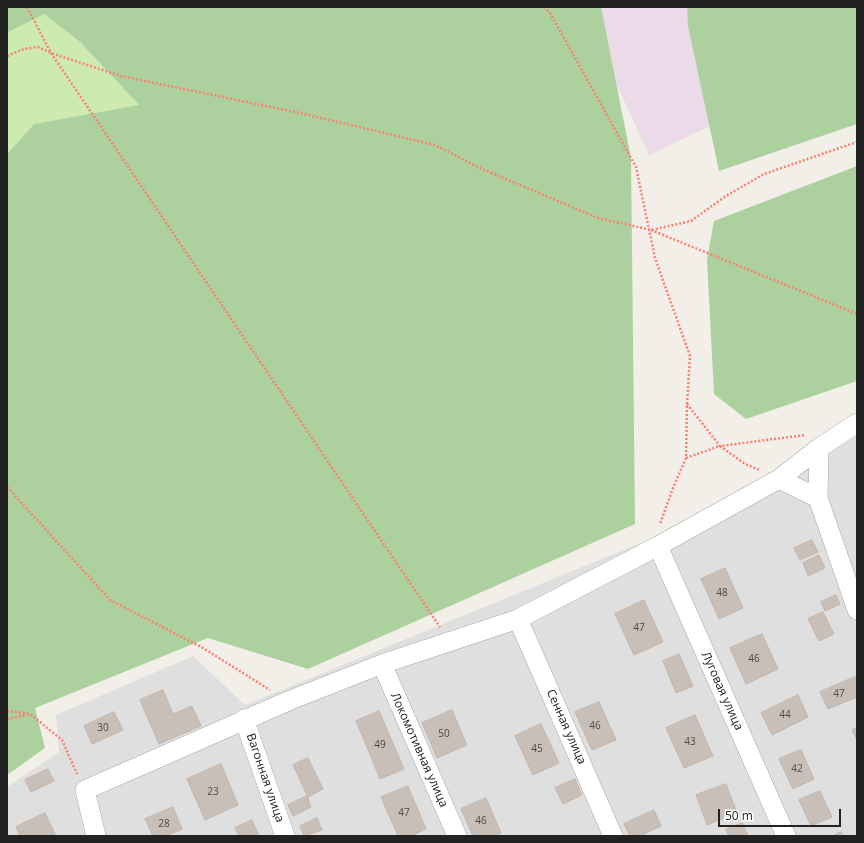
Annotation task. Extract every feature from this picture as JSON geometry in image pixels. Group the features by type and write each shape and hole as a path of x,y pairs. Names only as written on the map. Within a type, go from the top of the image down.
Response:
{"street":[{"path":"96,836 85,790 288,701 382,664 518,619 658,546 778,479 816,441 857,423"},
{"path":"816,441 818,498 857,610"},
{"path":"778,479 818,498"},
{"name":"Луговая улица","path":"658,546 786,836"},
{"name":"Сенная улица","path":"518,619 613,836"},
{"name":"Локомотивная улица","path":"382,664 456,836"},
{"name":"Вагонная улица","path":"244,719 285,836"}],"path":[{"path":"27,7 51,53 450,642"},
{"path":"544,7 550,13 581,66 636,167 655,258 690,356 686,458 659,527 658,546"},
{"path":"7,56 24,49 38,47 51,53 121,76 300,113 435,145 480,168 598,218 650,230 857,314"},
{"path":"650,230 691,220 726,196 764,174 857,142"},
{"path":"687,404 720,446 745,464 778,479"},
{"path":"686,458 720,446 816,441"},
{"path":"7,487 110,600 203,648 288,701"},
{"path":"7,711 30,714 62,740 85,790"},
{"path":"7,719 30,714"}],"shaded area":[{"path":"581,7 857,7 857,57 649,155"},
{"path":"857,436 857,836 7,836 7,787 59,752 56,715 193,656 245,705 753,497"}],"green space":[{"path":"7,7 601,7 631,158 635,524 308,669 208,638 35,708 45,748 7,775 7,154 34,124 139,105 80,42 44,14 7,33"},
{"path":"687,7 857,7 857,124 719,171 688,26"},
{"path":"44,14 80,42 140,106 34,124 7,154 7,33"},
{"path":"857,166 857,381 746,419 714,394 707,260 714,221"}],"building":[{"path":"812,540 818,552 800,560 794,548"},
{"path":"819,555 825,568 808,576 803,563"},
{"path":"725,568 743,608 719,619 701,579"},
{"path":"836,595 840,604 825,611 821,602"},
{"path":"644,600 663,642 634,655 615,614"},
{"path":"823,612 834,634 819,641 808,619"},
{"path":"762,634 778,669 746,684 730,648"},
{"path":"679,654 693,686 676,693 663,661"},
{"path":"857,676 857,697 828,709 820,692"},
{"path":"163,690 173,714 192,706 201,726 159,744 140,700"},
{"path":"798,695 808,717 772,735 761,713"},
{"path":"599,702 616,740 592,750 575,712"},
{"path":"452,710 467,745 437,758 422,723"},
{"path":"379,711 404,769 380,779 356,721"},
{"path":"114,712 123,730 92,744 84,726"},
{"path":"695,715 713,756 684,768 666,728"},
{"path":"541,724 559,763 533,775 515,736"},
{"path":"857,728 857,740 852,730"},
{"path":"801,750 814,779 793,789 779,759"},
{"path":"308,758 323,789 308,797 293,765"},
{"path":"221,764 238,805 205,820 187,779"},
{"path":"48,769 54,781 31,792 25,780"},
{"path":"575,779 582,795 563,804 555,788"},
{"path":"726,784 737,813 707,825 696,795"},
{"path":"408,786 426,829 411,836 398,836 381,797"},
{"path":"820,791 832,817 811,826 799,800"},
{"path":"307,796 311,807 293,816 288,805"},
{"path":"486,798 501,833 495,836 473,836 461,809"},
{"path":"173,807 182,829 166,836 153,836 145,819"},
{"path":"654,810 661,826 640,836 630,836 624,824"},
{"path":"45,813 56,836 20,836 16,827"},
{"path":"317,818 322,830 304,836 300,826"},
{"path":"252,820 259,836 239,836 235,828"},
{"path":"742,823 748,836 729,836 726,830"},
{"path":"841,832 843,836 833,836"}]}
